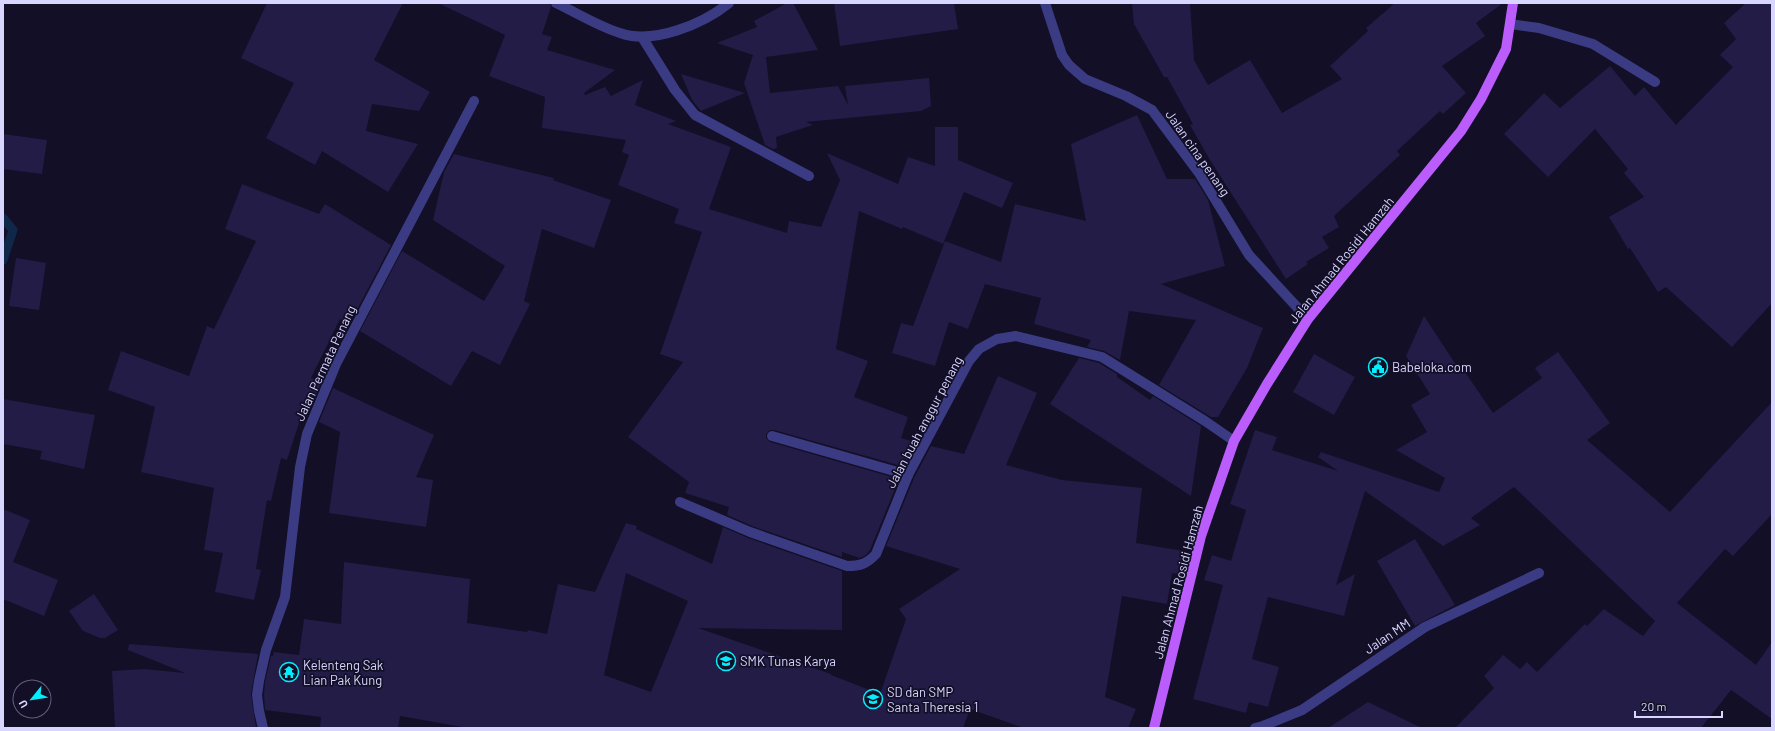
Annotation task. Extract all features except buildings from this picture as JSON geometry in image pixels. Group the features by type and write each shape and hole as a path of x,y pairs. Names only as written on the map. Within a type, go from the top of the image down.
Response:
{"main road":[{"name":"Jalan Ahmad Rosidi Hamzah","path":"1154,728 1201,536 1234,442 1267,384 1308,319 1461,131 1481,99 1506,49 1513,3"}],"street":[{"path":"556,3 620,34 642,37 666,34 692,24 722,9 729,3"},
{"name":"Jalan cina penang","path":"1045,3 1062,55 1068,65 1085,79 1126,96 1152,110 1199,172 1248,255 1308,319"},
{"path":"1510,24 1539,28 1593,44 1655,82"},
{"path":"642,37 675,90 695,115 809,176"},
{"name":"Jalan Permata Penang","path":"263,728 257,695 259,681 266,650 285,598 300,468 307,434 336,364 474,101"},
{"name":"Jalan buah anggur penang","path":"680,502 750,532 847,566 860,566 870,561 876,554 908,475 969,361 979,349 997,339 1016,336 1102,358 1206,421 1234,442"},
{"path":"772,436 908,475"},
{"name":"Jalan MM","path":"1255,728 1264,726 1302,710 1424,627 1539,573"}],"waterway":[{"path":"3,218 13,230 3,260"}],"place":[{"name":"Babeloka.com","path":"1378,367"},
{"name":"SMK Tunas Karya","path":"726,661"},
{"name":"Kelenteng Sak Lian Pak Kung","path":"289,672"},
{"name":"SD dan SMP Santa Theresia 1","path":"873,699"}]}
